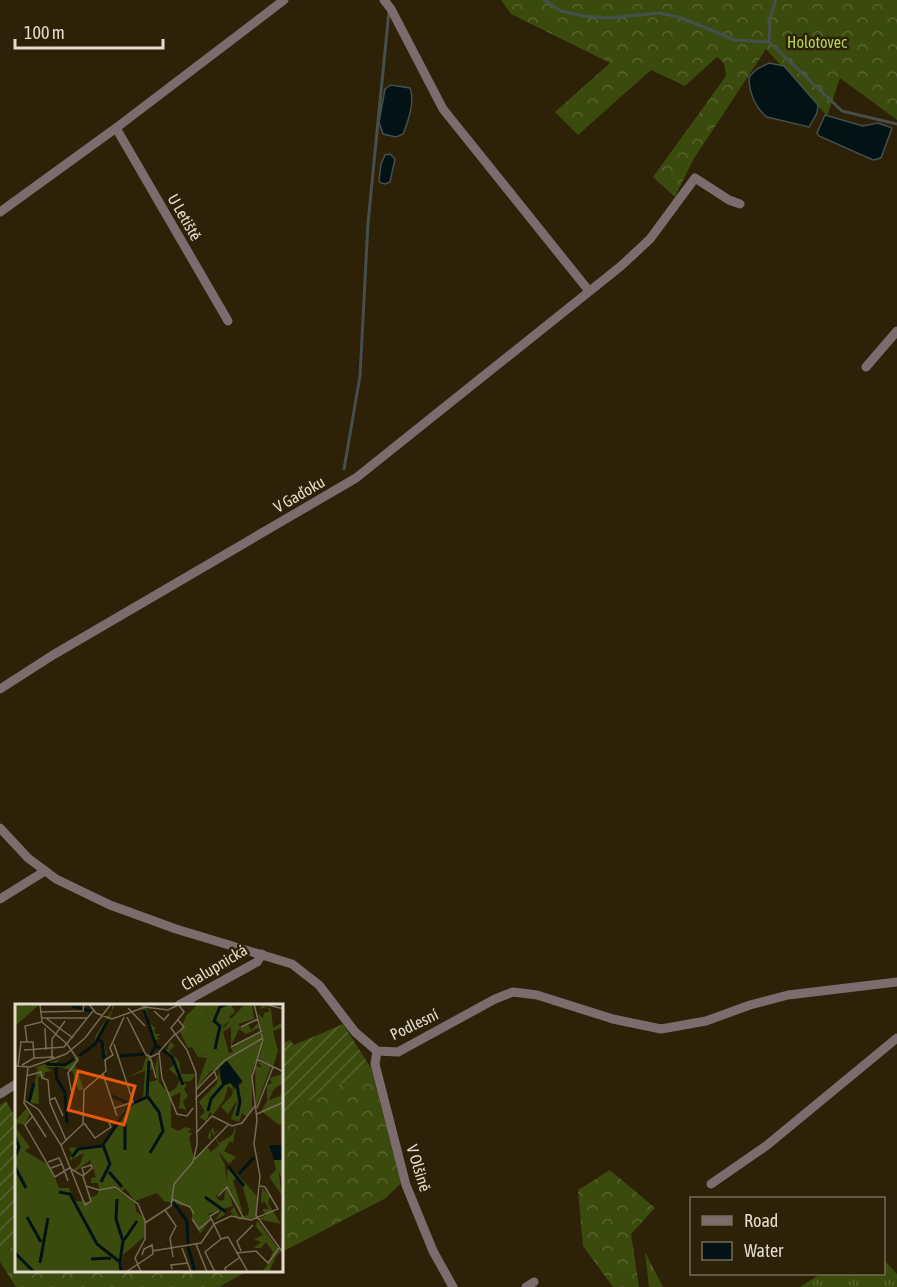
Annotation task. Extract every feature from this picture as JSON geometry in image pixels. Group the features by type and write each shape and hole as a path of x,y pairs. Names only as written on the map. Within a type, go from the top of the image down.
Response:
{"street":[{"path":"0,212 116,128 284,0"},
{"path":"384,0 391,9 443,109 589,291"},
{"name":"U Letiště","path":"116,128 228,321"},
{"name":"V Gaďoku","path":"0,689 53,655 356,478 589,291 650,239 695,178 729,200 740,204"},
{"path":"866,367 897,331"},
{"name":"Podlesní","path":"0,828 28,858 56,879 110,905 176,929 292,964 319,985 355,1032 377,1051 398,1052 495,999 513,992 537,995 613,1019 662,1029 706,1021 750,1005 788,995 897,982"},
{"path":"0,899 45,871"},
{"name":"Chalupnická","path":"181,1004 257,962 262,954"},
{"path":"711,1185 766,1146 897,1038"},
{"name":"V Olšině","path":"377,1051 375,1064 406,1185 433,1251 453,1287"},
{"path":"0,1094 15,1085"}],"green space":[{"name":"Holotovec","path":"501,0 897,0 897,120 840,78 827,116 766,49 693,160 675,197 653,177 726,76 724,63 717,57 685,86 651,70 578,135 555,112 610,63 511,14"},
{"path":"343,1024 371,1068 284,1114 284,1043 290,1040 294,1045"},
{"path":"371,1068 401,1183 386,1198 284,1251 284,1114"},
{"path":"6,1101 15,1116 15,1245 0,1254 0,1105"},
{"path":"610,1170 655,1208 631,1234 639,1287 613,1287 583,1246 578,1190"},
{"path":"15,1245 15,1272 246,1272 219,1287 16,1287 0,1262 0,1254"},
{"path":"645,1252 663,1287 649,1287"},
{"path":"885,1261 897,1274 897,1287 800,1287 818,1275 885,1275"}],"water":[{"path":"769,63 784,66 818,105 817,113 809,127 767,117 756,104 749,77 757,69"},
{"path":"391,85 410,88 411,93 407,124 403,134 396,137 383,134 379,122 385,89"},
{"path":"825,115 863,126 878,123 892,128 881,158 873,160 819,136 817,133"},
{"path":"390,154 395,159 390,182 385,184 379,181 381,164 385,155"}],"waterway":[{"path":"544,0 561,11 583,16 608,18 659,13 679,17 735,40 769,42 842,111 897,124"},
{"path":"769,42 770,17 776,0"},
{"path":"344,469 360,376 368,223 389,11"}]}
